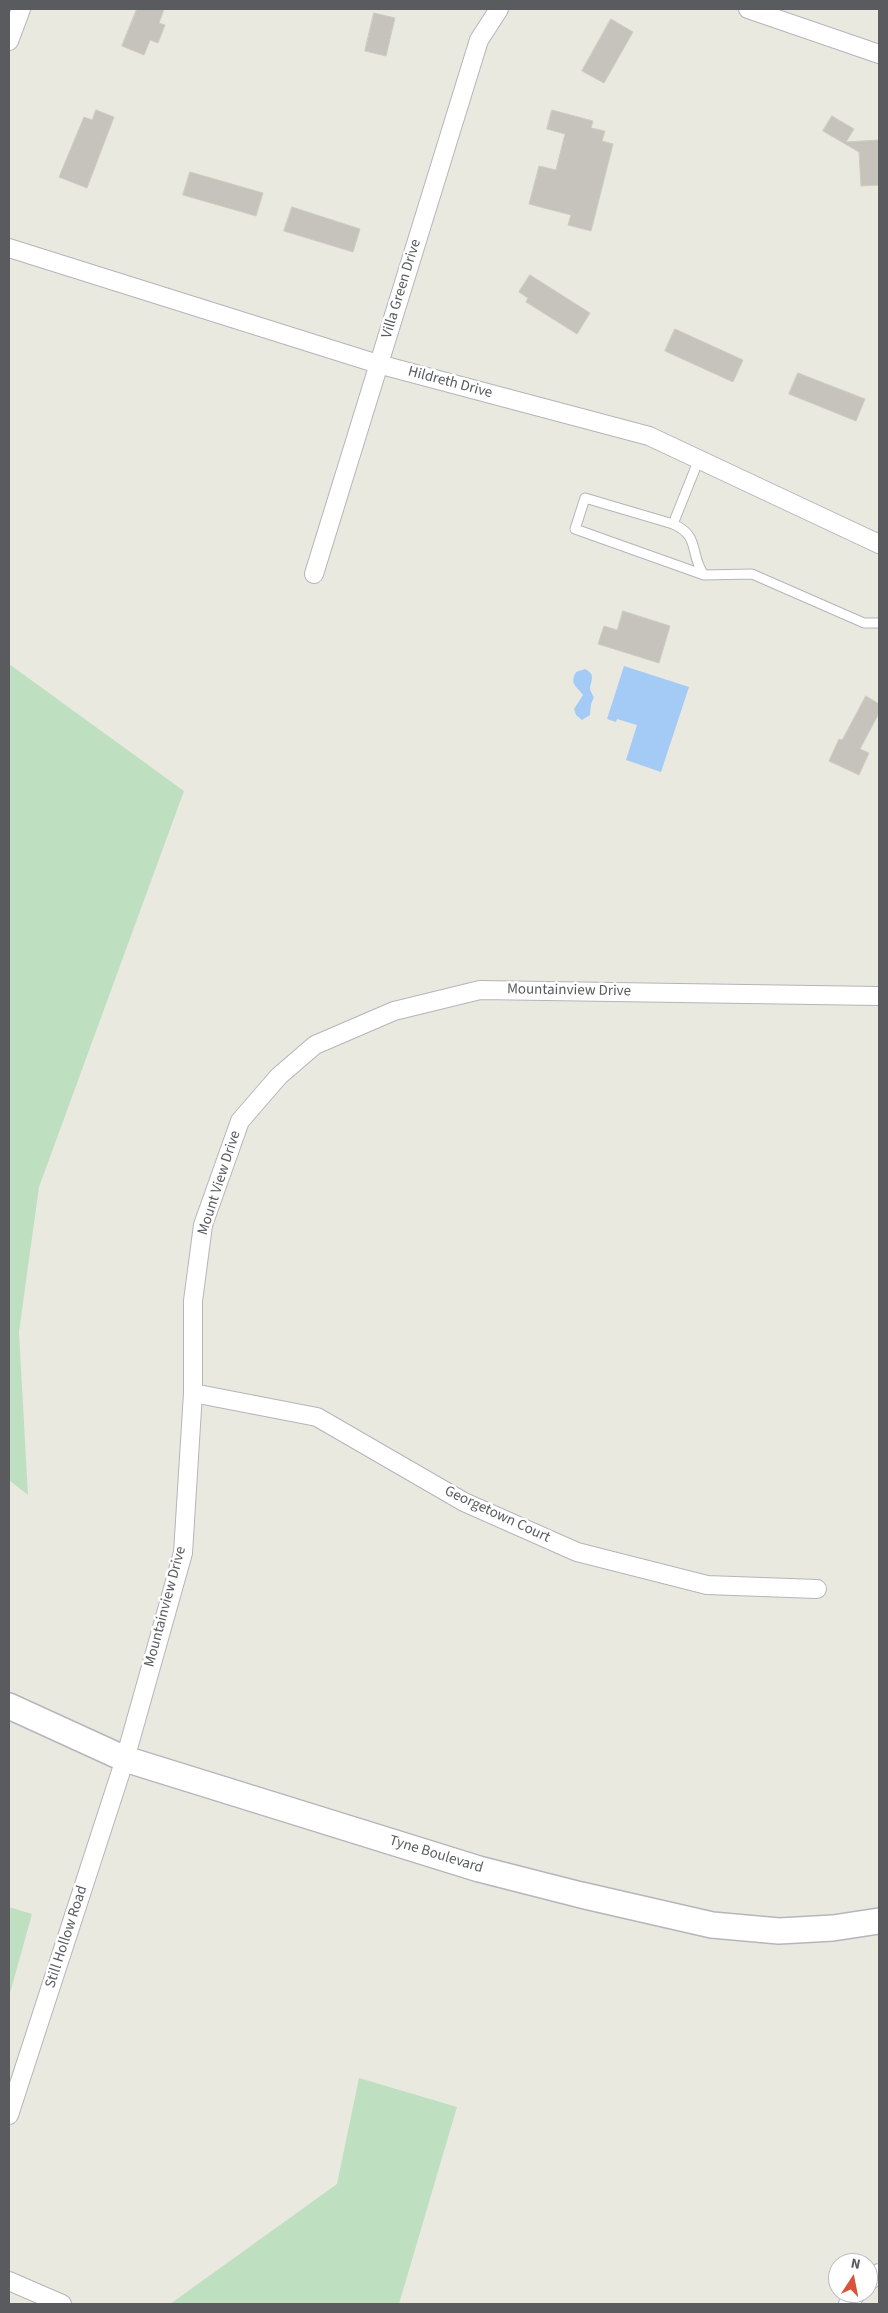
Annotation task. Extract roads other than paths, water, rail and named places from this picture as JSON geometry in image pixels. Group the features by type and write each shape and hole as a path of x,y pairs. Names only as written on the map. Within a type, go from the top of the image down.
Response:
{"street":[{"path":"9,42 21,9"},
{"name":"Villa Green Drive","path":"314,574 479,40 499,9"},
{"path":"748,9 879,54"},
{"name":"Hildreth Drive","path":"9,248 378,364 649,436 879,544"},
{"name":"Mountainview Drive","path":"279,1076 315,1045 394,1011 480,990 879,996"},
{"name":"Mount View Drive","path":"193,1393 193,1301 203,1224 240,1121 279,1076"},
{"name":"Mountainview Drive","path":"125,1759 183,1553 193,1393"},
{"name":"Georgetown Court","path":"193,1393 317,1417 464,1502 577,1552 707,1585 817,1589"},
{"name":"Tyne Boulevard","path":"9,1706 125,1759 479,1869 581,1895 712,1925 779,1931 833,1928 879,1922"},
{"name":"Still Hollow Road","path":"9,2115 125,1759"},
{"path":"9,2281 62,2304"}],"lane":[{"path":"673,524 699,459"},
{"path":"704,575 700,569 686,529 585,498 575,529 704,575 752,574 864,623 879,623"}],"water":[{"path":"624,666 689,687 661,772 626,760 637,725 617,719 616,722 607,719"},
{"path":"585,669 592,675 590,689 594,697 590,715 582,720 576,715 574,709 583,695 573,680 576,672"}]}
